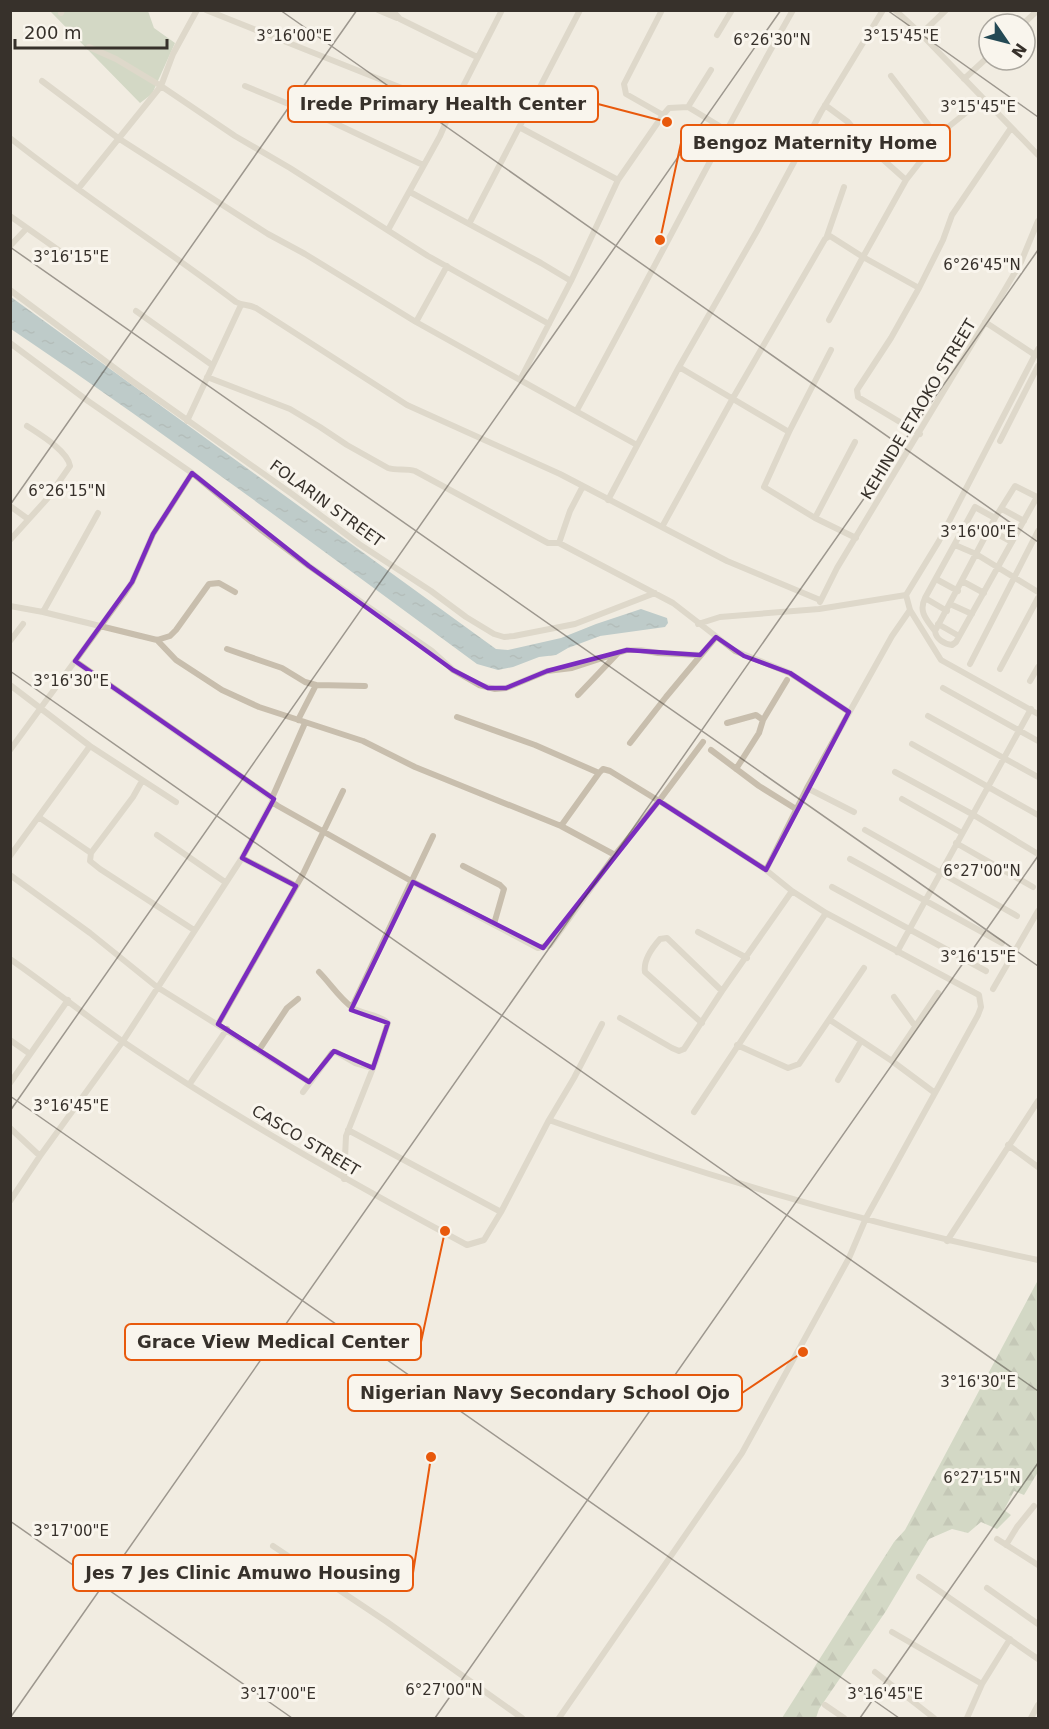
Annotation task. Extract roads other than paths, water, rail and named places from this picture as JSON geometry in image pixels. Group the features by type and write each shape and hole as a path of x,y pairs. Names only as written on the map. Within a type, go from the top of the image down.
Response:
{"street":[{"path":"78,189 161,86 173,54 197,10"},
{"path":"206,10 275,40 452,108"},
{"path":"378,10 477,57"},
{"path":"392,10 400,19"},
{"path":"388,230 440,136 502,10"},
{"path":"469,225 580,10"},
{"path":"663,10 624,84 626,94 663,115"},
{"path":"717,35 732,10"},
{"path":"577,410 652,273 726,130 793,10"},
{"path":"608,500 679,367 757,231 825,105 883,10"},
{"path":"895,10 1038,155"},
{"path":"921,34 946,10"},
{"path":"89,47 116,59 161,86 235,136 388,230 549,324"},
{"path":"964,79 977,67"},
{"path":"688,107 711,70"},
{"path":"829,320 906,180 938,141 937,136 891,76"},
{"path":"42,81 118,138 268,234 416,322 637,445"},
{"path":"245,86 330,121 423,165"},
{"path":"937,136 983,99"},
{"path":"825,105 848,122 870,148 906,180"},
{"path":"520,381 571,281 618,180 663,115 669,108 688,107 726,130"},
{"path":"520,128 618,180"},
{"path":"920,434 858,398 856,394 919,288 940,246 952,215 1011,128"},
{"path":"10,138 241,305"},
{"path":"663,527 794,289 827,236 844,187"},
{"path":"410,192 571,281"},
{"path":"10,216 64,254"},
{"name":"KEHINDE ETAOKO STREET","path":"819,609 820,600 856,538 1015,272 1038,221"},
{"path":"10,246 27,228"},
{"path":"827,236 919,288"},
{"path":"416,322 447,266"},
{"name":"FOLARIN STREET","path":"10,290 359,544 494,634 504,637 514,636 575,624 655,593"},
{"path":"187,421 241,305 248,303 407,405 560,474 727,561 820,600"},
{"path":"136,311 212,365"},
{"path":"985,322 1037,352 939,541 906,595 910,610 941,660 1038,714"},
{"path":"10,343 88,401 192,473 260,530 309,566 432,651 453,670 479,685 495,689 506,688 537,675 572,668 618,652 641,650 700,655"},
{"path":"831,350 764,487 815,518 856,538"},
{"path":"1000,441 1038,366"},
{"path":"679,367 789,432"},
{"path":"207,377 290,410 388,468 415,471 548,543 559,543 655,593 673,603 698,624 744,656 790,673 849,712"},
{"path":"10,540 59,483 70,463 54,446 27,426"},
{"path":"815,518 855,442"},
{"path":"10,750 132,582 153,534 192,473"},
{"path":"559,543 570,512 583,486"},
{"path":"1015,486 1037,497 959,636 952,645 947,645 940,640 937,628 995,518 1015,486"},
{"path":"10,506 28,519"},
{"path":"959,636 937,628 922,614 922,605 975,507 995,518"},
{"path":"1002,508 1024,521"},
{"path":"43,612 98,513"},
{"path":"990,530 1012,542"},
{"path":"970,664 1038,531"},
{"path":"956,545 976,554 1038,592"},
{"path":"936,579 958,591"},
{"path":"962,581 984,593"},
{"path":"10,606 157,640 170,636 176,630 209,584 219,583 235,592"},
{"path":"698,624 720,617 819,609 906,595"},
{"path":"925,598 948,608 972,614"},
{"path":"1000,669 1038,598"},
{"path":"766,870 807,788 849,712 892,636 910,610"},
{"path":"10,641 23,624"},
{"path":"630,744 716,637"},
{"path":"157,640 176,660 222,690 259,707 363,741 415,767 561,826 615,855"},
{"path":"227,649 282,668 305,682 315,685 365,686"},
{"path":"578,694 618,652"},
{"path":"75,661 272,800 413,882 538,948 549,945 615,855 703,742"},
{"path":"1030,681 1038,667"},
{"path":"736,769 787,680"},
{"path":"10,685 90,746 176,802"},
{"path":"10,1201 123,1041 242,858 272,800 315,685"},
{"path":"943,688 1038,741"},
{"path":"897,952 1031,709"},
{"path":"727,723 756,715 763,720"},
{"path":"928,716 1038,777"},
{"path":"457,717 535,745 598,772"},
{"path":"912,744 1038,815"},
{"path":"10,856 40,818 90,746"},
{"path":"711,750 796,809"},
{"path":"559,1719 742,1453 849,1258 866,1218 978,1015 981,1001 975,991 826,913 792,891 766,870 607,769 598,772 561,826"},
{"path":"895,772 972,814 1038,854"},
{"path":"142,781 133,797 91,853 90,861 194,930"},
{"path":"807,788 854,812"},
{"path":"218,1024 296,886 343,791"},
{"path":"902,799 962,832"},
{"path":"40,818 91,853"},
{"path":"865,830 1017,916"},
{"path":"157,835 225,882"},
{"path":"352,1007 433,836"},
{"path":"956,843 1033,887"},
{"path":"242,858 296,886"},
{"path":"850,859 1002,943"},
{"path":"463,867 504,889 494,924"},
{"path":"10,875 90,933 157,987 309,1082"},
{"path":"832,887 986,971"},
{"path":"620,1018 679,1051 684,1049 792,891"},
{"path":"993,989 1038,911"},
{"path":"694,1112 826,913"},
{"path":"698,932 747,958"},
{"path":"702,1023 645,972 647,956 660,939 667,938 722,991"},
{"name":"CASCO STREET","path":"10,958 123,1041 189,1085 344,1179 467,1245 483,1240 501,1212 602,1024"},
{"path":"737,1045 788,1068 799,1064 864,968"},
{"path":"319,972 352,1007 363,1013 380,1017 388,1023 348,1131 344,1179"},
{"path":"892,1061 938,993"},
{"path":"894,997 915,1026"},
{"path":"259,1050 287,1008 298,999"},
{"path":"10,1083 68,1000"},
{"path":"830,1020 935,1093"},
{"path":"189,1085 226,1029"},
{"path":"10,1040 30,1054"},
{"path":"838,1080 861,1041"},
{"path":"303,1092 332,1053 336,1052 355,1063 373,1068"},
{"path":"947,1241 1038,1101"},
{"path":"549,1120 669,1162 841,1213 947,1241 1038,1260"},
{"path":"10,1128 40,1156"},
{"path":"348,1131 501,1212"},
{"path":"1008,1145 1038,1167"},
{"path":"1006,1545 1034,1506"},
{"path":"997,1539 1038,1565"},
{"path":"273,1546 387,1622 522,1719"},
{"path":"919,1577 1038,1659"},
{"path":"987,1588 1038,1624"},
{"path":"892,1632 982,1684"},
{"path":"966,1719 982,1684 1010,1640"},
{"path":"875,1672 934,1719"},
{"path":"825,1705 844,1719"},
{"path":"1031,1719 1038,1705"}],"water":[{"path":"11,297 496,649 508,650 561,638 641,609 667,618 668,623 665,627 600,636 556,655 539,657 513,667 498,670 477,664 188,452 11,329"}],"place":[{"name":"Irede Primary Health Center","path":"667,122"},
{"name":"Bengoz Maternity Home","path":"660,240"},
{"name":"Grace View Medical Center","path":"445,1231"},
{"name":"Nigerian Navy Secondary School Ojo","path":"803,1352"},
{"name":"Jes 7 Jes Clinic Amuwo Housing","path":"431,1457"}]}
